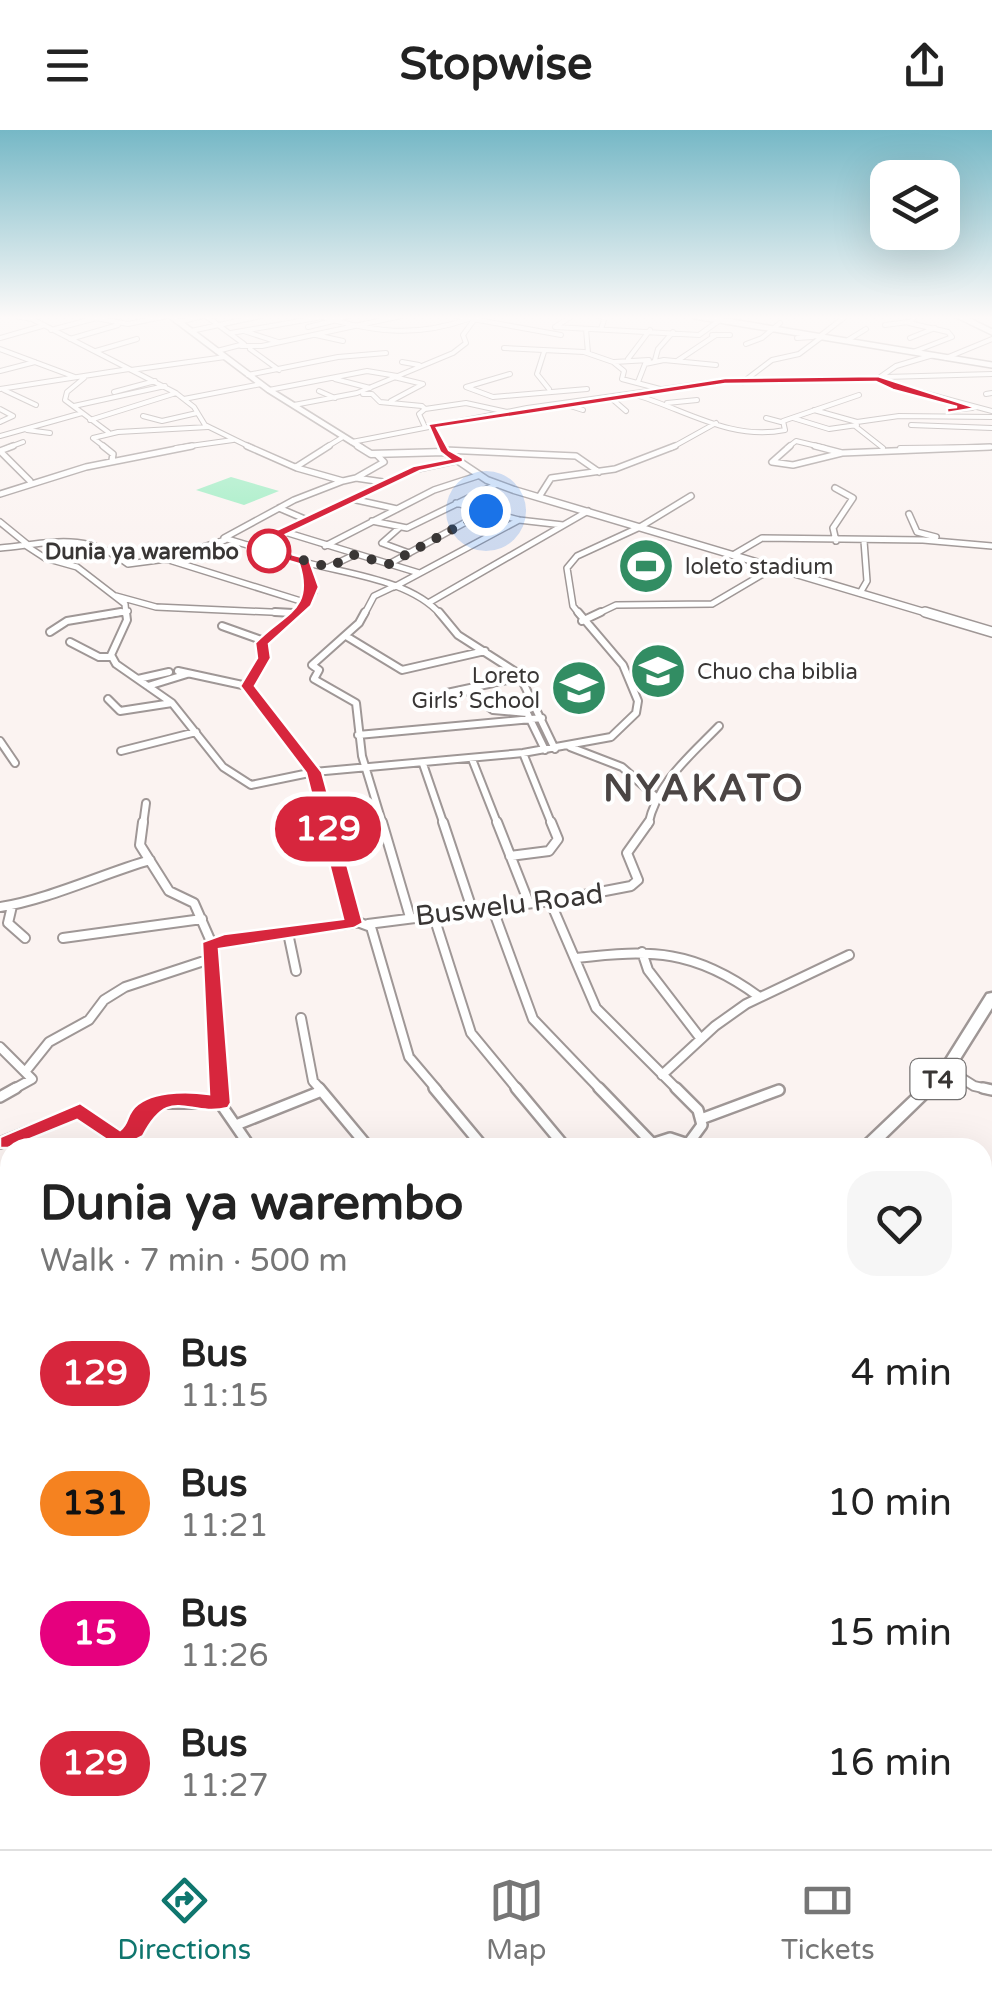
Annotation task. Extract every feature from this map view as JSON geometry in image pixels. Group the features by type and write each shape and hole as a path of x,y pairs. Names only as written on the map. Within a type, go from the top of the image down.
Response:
{"highway":[{"name":"T4","path":"876,1138 948,1069 992,997"}],"main road":[{"path":"280,396 376,455 445,451 496,484 992,632"}],"street":[{"path":"16,396 36,405"},
{"path":"66,396 66,402 108,432"},
{"path":"88,396 102,400"},
{"path":"74,406 119,396"},
{"path":"90,420 166,396"},
{"path":"181,396 208,426 232,440 296,467 344,481"},
{"path":"184,398 197,396"},
{"path":"331,396 335,398"},
{"path":"294,405 347,396"},
{"path":"371,396 378,402 414,404 425,409"},
{"path":"389,402 400,396"},
{"path":"483,396 490,400"},
{"path":"484,404 510,396"},
{"path":"594,396 618,400 626,411"},
{"path":"352,442 613,396"},
{"path":"638,396 738,433 772,435 785,430 781,422"},
{"path":"766,418 781,422 855,396"},
{"path":"929,396 992,411"},
{"path":"664,404 697,400"},
{"path":"507,412 484,404 458,403 418,414 445,451 576,456 599,472"},
{"path":"561,404 583,410"},
{"path":"950,410 975,408"},
{"path":"0,409 13,416 0,422"},
{"path":"813,410 856,424 883,448"},
{"path":"793,418 826,428 899,416 992,411"},
{"path":"0,436 27,430 45,420 82,413"},
{"path":"144,416 162,421 198,413"},
{"path":"899,416 911,425 915,436 912,447"},
{"path":"540,498 550,478 599,472 664,452 716,423"},
{"path":"911,425 992,428"},
{"path":"112,460 113,454 92,440 108,432 174,432 208,426"},
{"path":"27,430 50,433"},
{"path":"296,467 343,437"},
{"path":"0,494 30,481 112,460 232,440"},
{"path":"843,453 796,441 772,462 794,467 843,453 883,448 990,447"},
{"path":"23,442 0,451 30,481"},
{"path":"224,540 226,535 278,508 384,462 376,455"},
{"path":"251,546 287,534 380,484 424,466 459,460"},
{"path":"326,546 454,481 480,475"},
{"path":"359,476 380,484"},
{"path":"410,553 382,543 399,528 496,484"},
{"path":"834,488 852,498 832,528 836,541"},
{"path":"70,642 98,656 112,657 172,704 232,776 247,785 314,772 555,749 611,737 636,714 638,701 623,665 582,621 569,594 567,568 571,560 640,527 692,496"},
{"path":"351,499 397,509"},
{"path":"456,504 518,520 564,524"},
{"path":"278,508 307,520"},
{"path":"389,564 486,511"},
{"path":"430,602 588,511"},
{"path":"909,514 917,532 944,541"},
{"path":"410,917 358,735 356,703 314,678 319,670 313,664 365,615 372,598 518,520"},
{"path":"372,521 399,528"},
{"path":"0,522 45,558 78,567 116,596 128,612"},
{"path":"287,534 419,573"},
{"path":"733,555 762,538 944,541 992,546"},
{"path":"0,548 74,540 106,548 128,564 166,559 224,540 394,587 430,602 458,635 521,677 555,749"},
{"path":"860,593 867,581 864,540"},
{"path":"329,567 354,555"},
{"path":"166,559 283,593 306,604"},
{"path":"248,686 264,658 264,641 314,592 304,562"},
{"path":"582,621 616,605 712,604 775,567"},
{"path":"116,596 156,607 293,614"},
{"path":"50,632 67,622 128,612"},
{"path":"112,657 128,612"},
{"path":"222,626 264,641"},
{"path":"346,636 402,670 485,651"},
{"path":"178,671 196,671 214,680 248,686 314,772 354,923"},
{"path":"148,686 196,671"},
{"path":"138,679 168,672"},
{"path":"447,693 521,677"},
{"path":"467,691 493,710 526,712 545,750"},
{"path":"108,699 120,711 172,704"},
{"path":"358,735 542,718"},
{"name":"Buswelu Road","path":"212,944 550,901 635,884 637,876 627,853 649,824 656,796 676,767 719,726"},
{"path":"122,751 196,732"},
{"path":"0,741 14,763"},
{"path":"568,747 622,768 656,796"},
{"path":"510,856 549,851 558,839 523,753"},
{"path":"472,759 529,902"},
{"path":"423,764 472,910"},
{"path":"146,804 138,838 169,890 191,900 212,944 207,960 220,1103 245,1138"},
{"path":"0,908 150,860"},
{"path":"550,901 596,1008 691,1099 701,1119"},
{"path":"12,906 8,924 25,938"},
{"path":"492,907 534,1019 647,1138"},
{"path":"433,914 471,1033 558,1138"},
{"path":"63,938 202,919"},
{"path":"368,924 409,1057 476,1138"},
{"path":"288,932 296,972"},
{"path":"576,958 642,952 692,956 758,996"},
{"path":"642,952 659,986 700,1039"},
{"path":"662,1075 700,1039 758,996 806,971 849,955"},
{"path":"25,1072 37,1062 46,1044 89,1020 104,1000 125,987 207,960"},
{"path":"301,1018 312,1081 360,1138"},
{"path":"0,1097 30,1083 31,1078 1,1050"},
{"path":"948,1069 968,1083 992,1090"},
{"path":"691,1138 701,1119 779,1090"},
{"path":"236,1124 320,1092"},
{"path":"123,1138 135,1131 142,1113 152,1106 183,1098 220,1103"},
{"path":"12,1138 80,1111 116,1138"}],"green space":[{"path":"231,477 279,491 244,505 196,490"}],"bus line":[{"name":"129","path":"124,1138 135,1131 142,1113 152,1106 183,1098 220,1103 209,946 224,940 354,923 314,772 248,686 265,655 262,643 306,604 313,587 301,560 251,546 417,468 459,460 445,452 431,426 618,396"},
{"name":"129","path":"937,396 972,408 950,410"},
{"name":"129","path":"10,1138 43,1122 80,1111 112,1138"}],"place":[{"name":"Dunia ya warembo","path":"269,551"},
{"name":"loleto stadium","path":"646,566"},
{"name":"Chuo cha biblia","path":"658,671"},
{"name":"Loreto Girls’ School","path":"579,688"}],"district":[{"name":"NYAKATO","path":"704,788"}],"route":[{"path":"269,551 329,567 354,555 389,564 486,511"}]}
